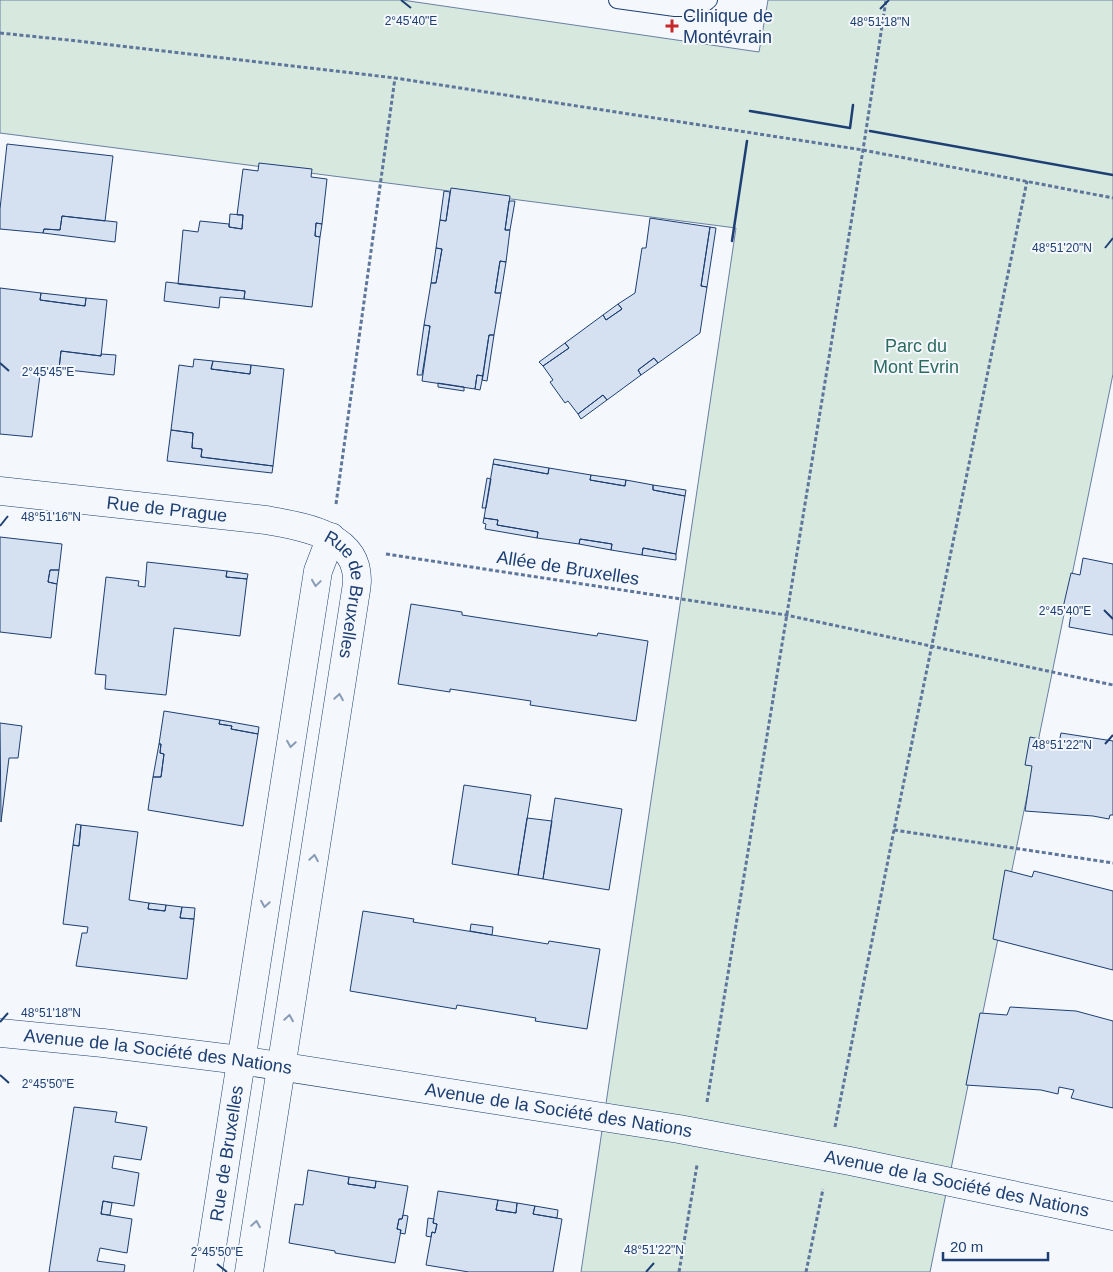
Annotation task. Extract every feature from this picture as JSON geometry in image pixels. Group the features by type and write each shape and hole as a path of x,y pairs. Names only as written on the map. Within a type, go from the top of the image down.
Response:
{"street":[{"name":"Rue de Prague","path":"0,491 115,502 266,520 303,527 339,543"},
{"name":"Rue de Bruxelles","path":"208,1272 318,571 339,543 354,562 357,579 249,1272"},
{"name":"Avenue de la Société des Nations","path":"0,1033 103,1043 240,1060 702,1133 829,1157 1113,1216"}],"lane":[{"path":"617,0 675,8 699,8 709,0"}],"path":[{"path":"679,1272 886,0"},
{"path":"0,33 395,78 863,150 1113,198"},
{"path":"339,543 395,78"},
{"path":"806,1272 894,830 1027,181"},
{"name":"Allée de Bruxelles","path":"339,543 786,615 1113,685"},
{"path":"894,830 1113,863"}],"green space":[{"name":"Parc du Mont Evrin","path":"0,0 402,0 759,52 768,0 1113,0 1113,374 930,1272 581,1272 736,228 0,133"}],"building":[{"path":"7,144 113,156 105,221 62,216 60,230 44,229 43,233 0,229 0,209"},
{"path":"259,163 312,169 311,177 327,179 322,224 316,223 315,236 320,237 312,307 244,299 245,291 178,284 183,230 198,232 200,221 229,224 229,227 242,229 243,215 237,215 243,169 258,171"},
{"path":"451,188 510,196 505,230 510,230 506,262 500,261 495,293 501,293 494,335 489,335 483,376 477,375 475,389 422,381 430,326 424,325 431,283 436,283 442,249 436,248 440,220 446,221"},
{"path":"444,191 450,192 446,221 440,220"},
{"path":"509,201 515,201 510,230 505,230"},
{"path":"230,214 243,215 242,229 229,227"},
{"path":"62,216 117,222 115,242 43,233 44,229 60,230"},
{"path":"650,218 710,227 701,286 707,287 700,333 658,363 654,358 638,370 641,375 607,400 603,395 578,414 568,401 565,403 550,382 553,380 543,366 569,348 565,343 603,315 606,320 622,309 618,304 635,293 642,248 646,248"},
{"path":"316,223 322,224 320,237 315,236"},
{"path":"710,227 716,228 707,287 701,286"},
{"path":"436,248 442,249 436,283 431,283"},
{"path":"500,261 506,262 501,293 495,293"},
{"path":"166,282 245,291 244,299 220,297 219,308 164,301"},
{"path":"0,288 41,293 40,300 85,306 86,298 107,300 101,356 61,351 59,369 41,367 32,437 0,434"},
{"path":"41,293 86,298 85,306 40,300"},
{"path":"618,304 622,309 606,320 603,315"},
{"path":"424,325 430,326 422,375 417,375"},
{"path":"489,335 494,335 487,381 482,380"},
{"path":"565,343 569,348 543,366 539,362"},
{"path":"61,351 101,356 101,354 116,355 114,375 59,369"},
{"path":"654,358 658,363 641,375 638,370"},
{"path":"194,359 213,361 211,369 250,374 251,365 284,369 273,466 201,457 202,449 192,448 193,433 171,430 179,365 193,367"},
{"path":"213,361 251,365 250,374 211,369"},
{"path":"477,375 483,376 480,390 475,389"},
{"path":"438,383 464,387 464,391 438,387"},
{"path":"603,395 607,400 581,419 578,414"},
{"path":"171,430 193,433 192,448 202,449 201,457 273,466 272,473 167,461"},
{"path":"494,459 549,468 548,474 493,464"},
{"path":"493,464 548,474 549,468 591,475 590,480 625,486 626,480 653,485 653,490 685,496 676,554 643,548 642,555 611,550 612,544 580,539 579,544 537,538 538,532 497,525 498,520 484,518"},
{"path":"591,475 626,480 625,486 590,480"},
{"path":"487,478 491,479 486,508 482,508"},
{"path":"653,485 686,490 685,496 653,490"},
{"path":"484,518 498,520 497,525 538,532 537,538 485,529"},
{"path":"0,537 62,544 59,570 50,570 48,582 57,584 51,638 0,632"},
{"path":"580,539 612,544 611,550 579,544"},
{"path":"643,548 676,554 676,560 642,555"},
{"path":"1083,558 1113,564 1113,635 1069,627 1071,614 1062,612 1071,573 1080,575"},
{"path":"147,562 227,571 226,577 247,579 240,636 174,628 166,695 105,689 106,675 95,674 106,577 139,581 138,586 145,587"},
{"path":"50,570 59,570 57,584 48,582"},
{"path":"227,571 248,574 247,579 226,577"},
{"path":"411,604 462,612 462,615 597,636 598,633 648,641 636,721 530,705 531,701 450,689 450,692 398,684"},
{"path":"164,711 220,720 219,724 232,726 231,729 258,734 243,826 148,810 153,777 161,777 164,754 160,753 161,744 159,744"},
{"path":"220,720 259,727 258,734 231,729 232,726 219,724"},
{"path":"0,723 22,726 18,758 9,758 1,822"},
{"path":"1061,733 1113,741 1113,815 1110,815 1109,819 1025,811 1032,766 1025,765 1030,737 1059,743"},
{"path":"159,744 161,744 160,753 164,754 161,777 153,777"},
{"path":"464,785 531,795 518,875 452,864"},
{"path":"555,798 622,809 609,890 543,879"},
{"path":"527,818 552,821 543,879 518,875"},
{"path":"76,824 81,825 79,846 73,845"},
{"path":"81,825 138,832 129,900 149,903 148,909 165,911 166,905 182,907 180,918 194,919 187,979 76,966 82,933 87,933 88,927 63,924 73,845 79,846"},
{"path":"1005,870 1032,877 1034,871 1113,891 1113,970 993,939"},
{"path":"149,903 166,905 165,911 148,909"},
{"path":"182,907 195,908 194,919 180,918"},
{"path":"363,911 414,919 413,922 548,944 549,941 600,949 587,1029 535,1021 536,1018 457,1005 456,1009 350,991"},
{"path":"471,924 493,927 492,935 470,931"},
{"path":"1010,1007 1076,1011 1113,1021 1113,1108 1071,1098 1074,1090 1059,1087 1058,1094 1041,1090 966,1085 980,1013 1007,1015"},
{"path":"74,1107 117,1112 115,1122 147,1127 141,1160 114,1156 112,1168 139,1173 134,1206 103,1201 101,1214 132,1219 127,1253 100,1248 97,1261 125,1265 124,1272 49,1272"},
{"path":"308,1170 349,1177 348,1184 375,1188 376,1181 408,1186 402,1219 399,1219 397,1229 401,1230 395,1263 289,1243 295,1204 303,1205"},
{"path":"349,1177 376,1181 375,1188 348,1184"},
{"path":"438,1191 498,1200 496,1210 516,1213 517,1203 535,1206 533,1214 562,1219 553,1272 469,1272 426,1265 432,1232 435,1233 437,1224 433,1223"},
{"path":"498,1200 517,1203 516,1213 496,1210"},
{"path":"103,1201 112,1203 110,1215 101,1214"},
{"path":"535,1206 558,1210 557,1218 533,1214"},
{"path":"403,1215 408,1216 405,1234 400,1233 401,1230 397,1229 399,1219 402,1219"},
{"path":"428,1218 434,1219 433,1223 437,1224 435,1233 432,1232 431,1237 426,1236"}],"wall":[{"path":"750,111 850,128 853,105"},
{"path":"870,131 1113,175"},
{"path":"732,241 747,141"}],"place":[{"name":"Clinique de Montévrain","path":"672,26"}]}
